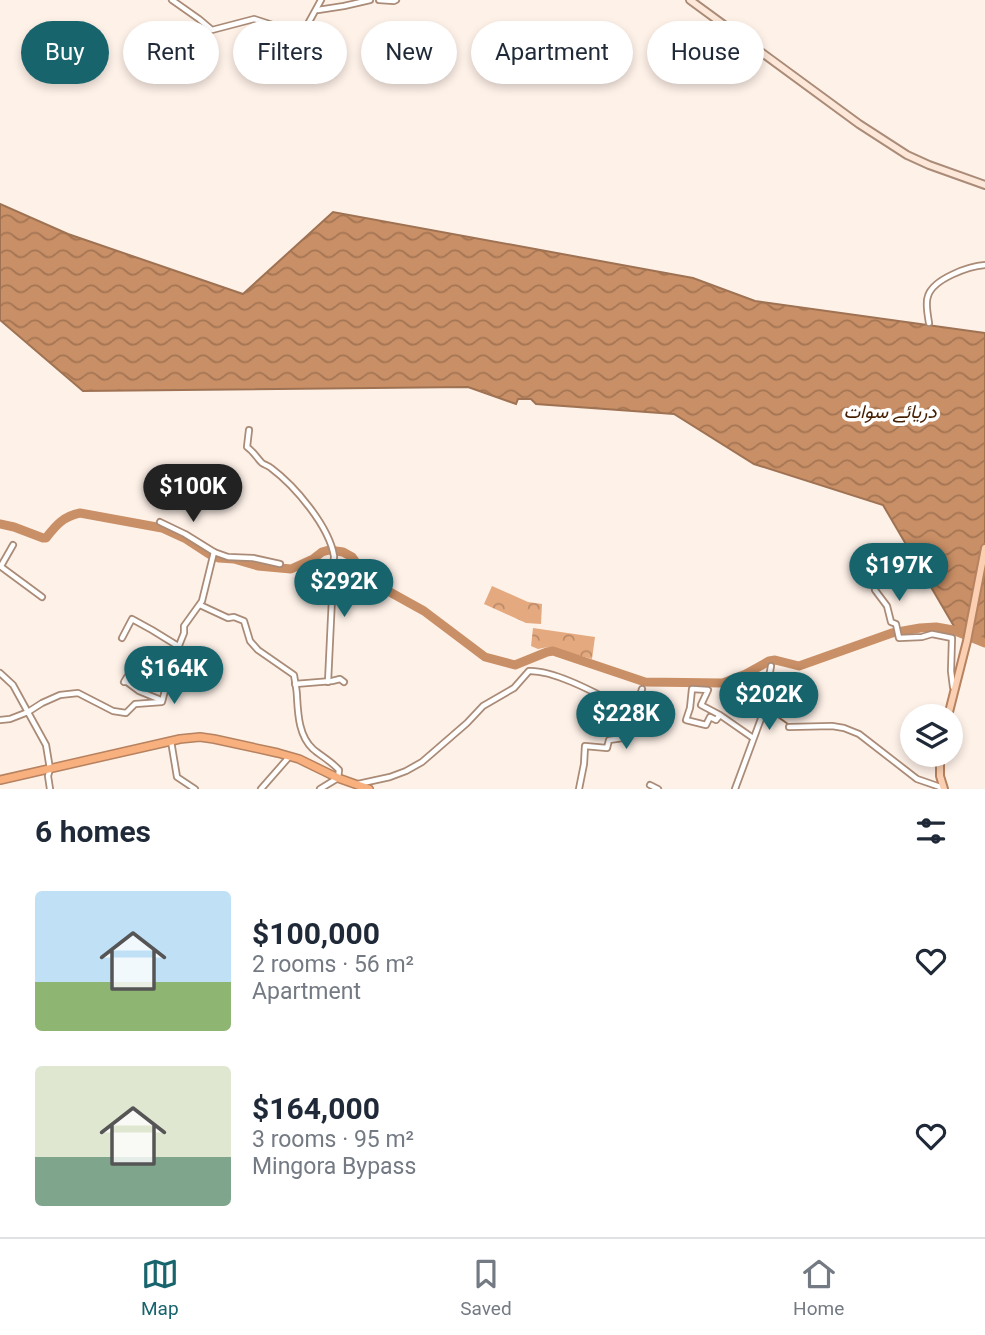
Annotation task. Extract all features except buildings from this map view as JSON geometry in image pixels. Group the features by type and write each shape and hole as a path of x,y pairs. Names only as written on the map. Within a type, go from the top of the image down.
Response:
{"highway":[{"path":"0,780 171,740 200,737 290,756 369,789"}],"main road":[{"path":"690,0 883,140 929,165 985,185"},
{"path":"951,704 964,655 985,548"},
{"path":"940,767 944,788"}],"street":[{"path":"172,0 212,30 254,19 297,33 304,31 321,0"},
{"path":"317,10 370,0"},
{"path":"380,0 396,0"},
{"path":"929,323 927,296 934,287 965,268 985,265"},
{"path":"249,430 247,447 290,485 317,518 332,545 334,556 328,682"},
{"path":"160,522 228,557 253,558 280,564"},
{"path":"13,545 0,567 42,597"},
{"path":"0,720 29,712 60,695 78,693 113,711 126,713 135,704 162,702 184,626 200,605 214,552"},
{"path":"875,590 887,606 891,622 896,624 899,638 932,634 953,638 951,671 954,691"},
{"path":"200,605 228,618 244,621 250,641 258,650 294,675 297,711 304,734 313,749 339,770 338,778 320,789"},
{"path":"122,638 132,619 178,646"},
{"path":"735,789 762,716 771,666"},
{"path":"355,785 390,777 422,762 483,706 513,688 529,671 545,672 635,713"},
{"path":"0,673 13,685 46,745 50,789"},
{"path":"127,677 124,682 161,700"},
{"path":"295,684 340,679 344,682"},
{"path":"579,789 585,746 607,748 609,740 623,738 630,728 642,689"},
{"path":"720,715 716,720 710,717 706,725 686,720 692,689 708,691 701,705 720,715 753,738"},
{"path":"789,727 832,726 859,734 917,779 944,788"},
{"path":"171,740 177,777 195,789"},
{"path":"261,789 290,756"},
{"path":"650,785 658,789"}],"green space":[{"path":"492,586 528,602 542,604 541,624 526,623 484,604"},
{"path":"533,628 595,637 592,659 548,647 538,649 531,646"}],"water":[{"name":"دریائے سوات","path":"0,204 68,234 243,294 333,212 693,278 755,301 985,333 985,644 955,628 883,505 754,464 674,414 536,404 531,399 518,399 516,404 468,387 83,391 0,320"}],"waterway":[{"path":"0,524 46,538 69,516 80,513 162,528 219,558 291,569 322,552 343,552 352,557 360,568 388,591 424,611 485,657 515,665 553,651 645,682 723,683 769,661 799,666 892,633 920,628 953,630 985,643"},
{"path":"728,681 736,688 765,700 771,712 788,724"}]}
